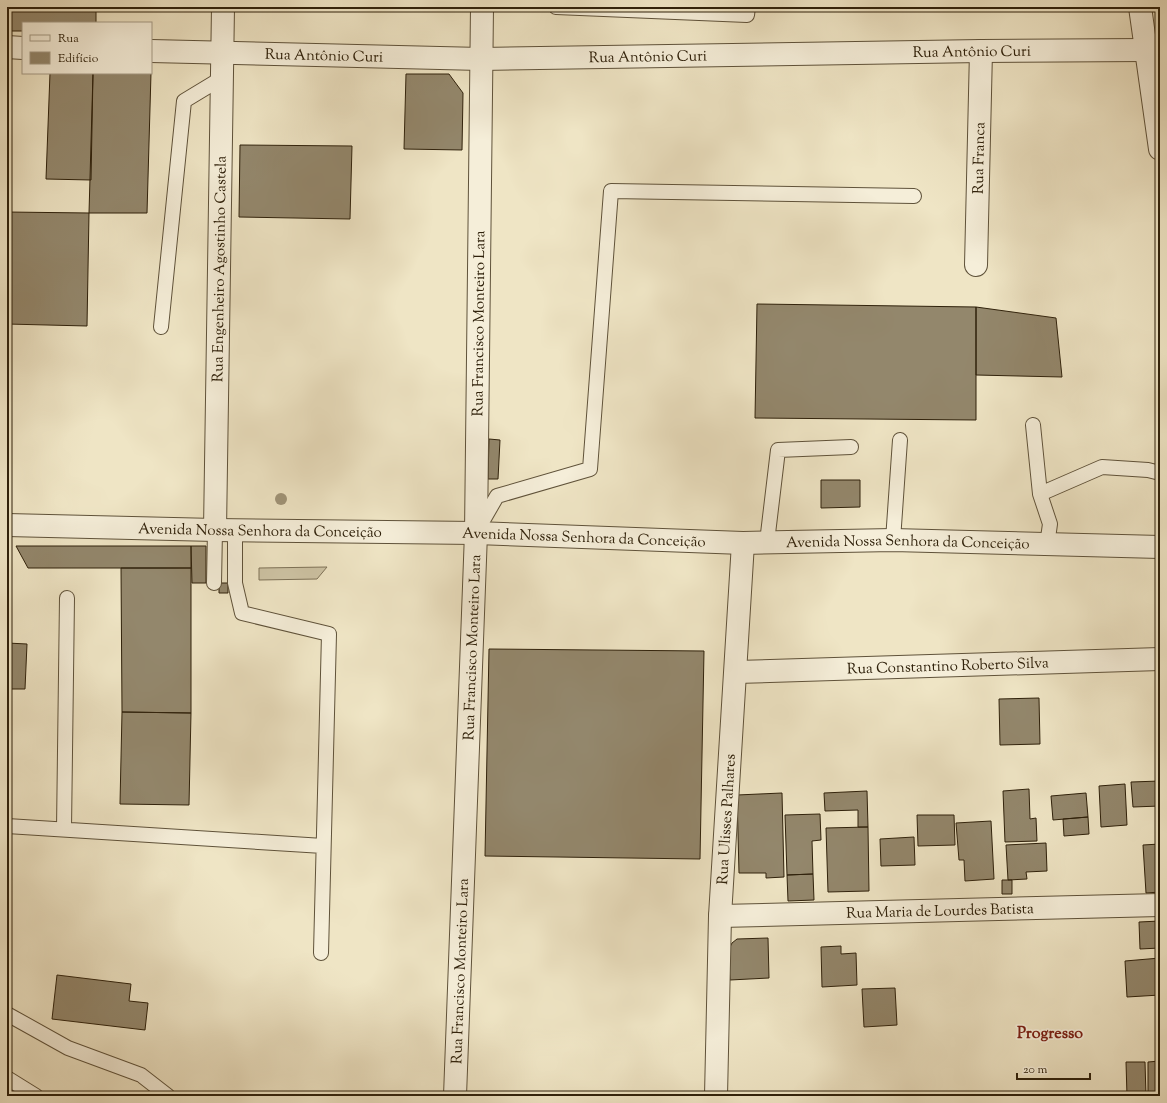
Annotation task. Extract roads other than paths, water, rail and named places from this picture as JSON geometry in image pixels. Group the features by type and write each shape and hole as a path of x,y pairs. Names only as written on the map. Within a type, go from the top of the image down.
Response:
{"street":[{"name":"Rua Engenheiro Agostinho Castela","path":"223,7 222,78 225,530"},
{"name":"Rua Francisco Monteiro Lara","path":"455,1096 476,533 482,7"},
{"path":"1140,7 1160,149"},
{"path":"7,47 22,48"},
{"name":"Rua Antônio Curi","path":"152,51 481,59 981,51 1146,50"},
{"name":"Rua Franca","path":"976,264 981,51"},
{"name":"Avenida Nossa Senhora da Conceição","path":"7,525 225,530 476,533 743,543 893,540 1160,547"},
{"name":"Rua Ulisses Palhares","path":"716,1096 720,916 743,543"},
{"name":"Rua Constantino Roberto Silva","path":"736,672 1160,659"},
{"name":"Rua Maria de Lourdes Batista","path":"720,916 1160,905"}],"lane":[{"path":"556,7 747,15 748,7"},
{"path":"162,327 184,100 222,78"},
{"path":"476,533 497,496 590,469 611,191 914,196"},
{"path":"1033,425 1040,494 1050,524 1047,544"},
{"path":"893,540 900,440"},
{"path":"767,542 778,450 851,447"},
{"path":"1040,494 1102,467 1148,470 1160,473"},
{"path":"214,583 225,530"},
{"path":"225,530 242,613 328,634 321,953"},
{"path":"64,829 67,598"},
{"path":"7,826 323,846"},
{"path":"7,1014 68,1048 141,1074 168,1096"},
{"path":"7,1078 36,1096"}],"district":[{"name":"Progresso","path":"1050,1032"}]}
